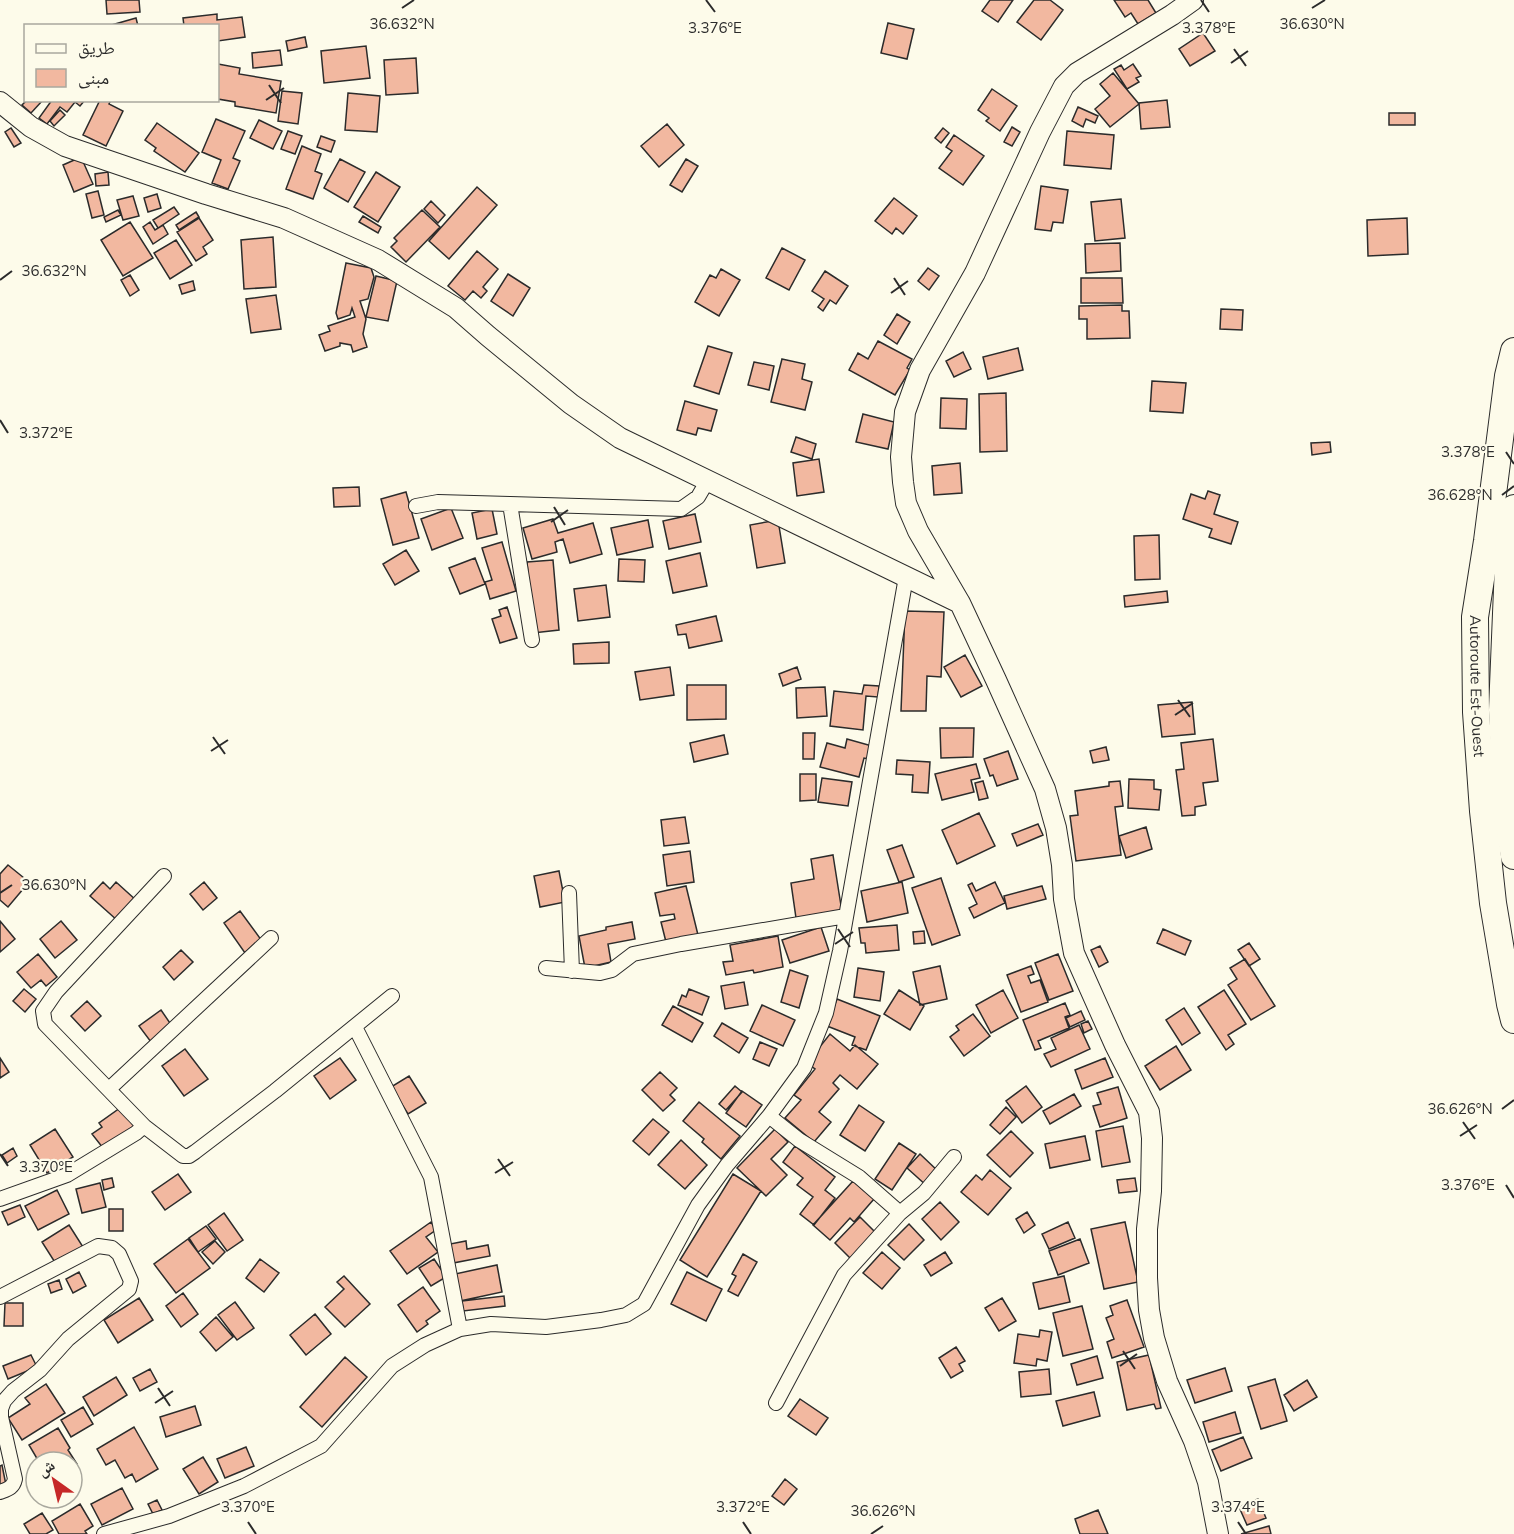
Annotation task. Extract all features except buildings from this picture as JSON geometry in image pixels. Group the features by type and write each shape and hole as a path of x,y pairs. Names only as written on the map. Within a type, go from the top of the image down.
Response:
{"highway":[{"name":"Autoroute Est-Ouest","path":"1514,351 1508,376 1475,617 1476,712 1483,811 1493,903 1514,1020"},
{"name":"Autoroute Est-Ouest","path":"1514,508 1508,563 1502,710 1506,810 1514,856"}],"main road":[{"path":"1193,0 1077,73 1064,86 1040,132 975,273 920,370 905,412 901,457 906,503 918,531 960,603 1045,789 1056,828 1062,865 1064,899 1074,953 1115,1045 1149,1112 1152,1138 1151,1191 1147,1229 1149,1310 1154,1338 1167,1381 1194,1441 1208,1482 1218,1534"},
{"path":"0,102 31,127 65,146 284,218 378,260 456,308 571,404 620,438 960,603"}],"street":[{"path":"416,506 438,502 681,509 698,497 708,480"},
{"path":"510,504 532,640"},
{"path":"104,1534 169,1516 233,1490 321,1446 392,1366 424,1345 460,1329 491,1324 546,1327 601,1320 626,1315 644,1304 698,1205 804,1068 826,1013 846,916 906,577"},
{"path":"164,876 56,993 43,1011 45,1024 144,1126 183,1156 189,1156 275,1091 392,996"},
{"path":"569,893 572,970"},
{"path":"546,968 600,973 612,970 633,954 846,916"},
{"path":"109,1089 271,938"},
{"path":"355,1026 431,1177 460,1329"},
{"path":"769,1116 799,1140 859,1177 900,1213"},
{"path":"0,1199 67,1174 144,1126"},
{"path":"776,1403 844,1275 900,1213 924,1193 954,1157"},
{"path":"0,1297 99,1246 112,1248 119,1254 131,1281 129,1289 68,1340 40,1370 4,1401 1,1417 15,1479 9,1489 0,1492"}]}
